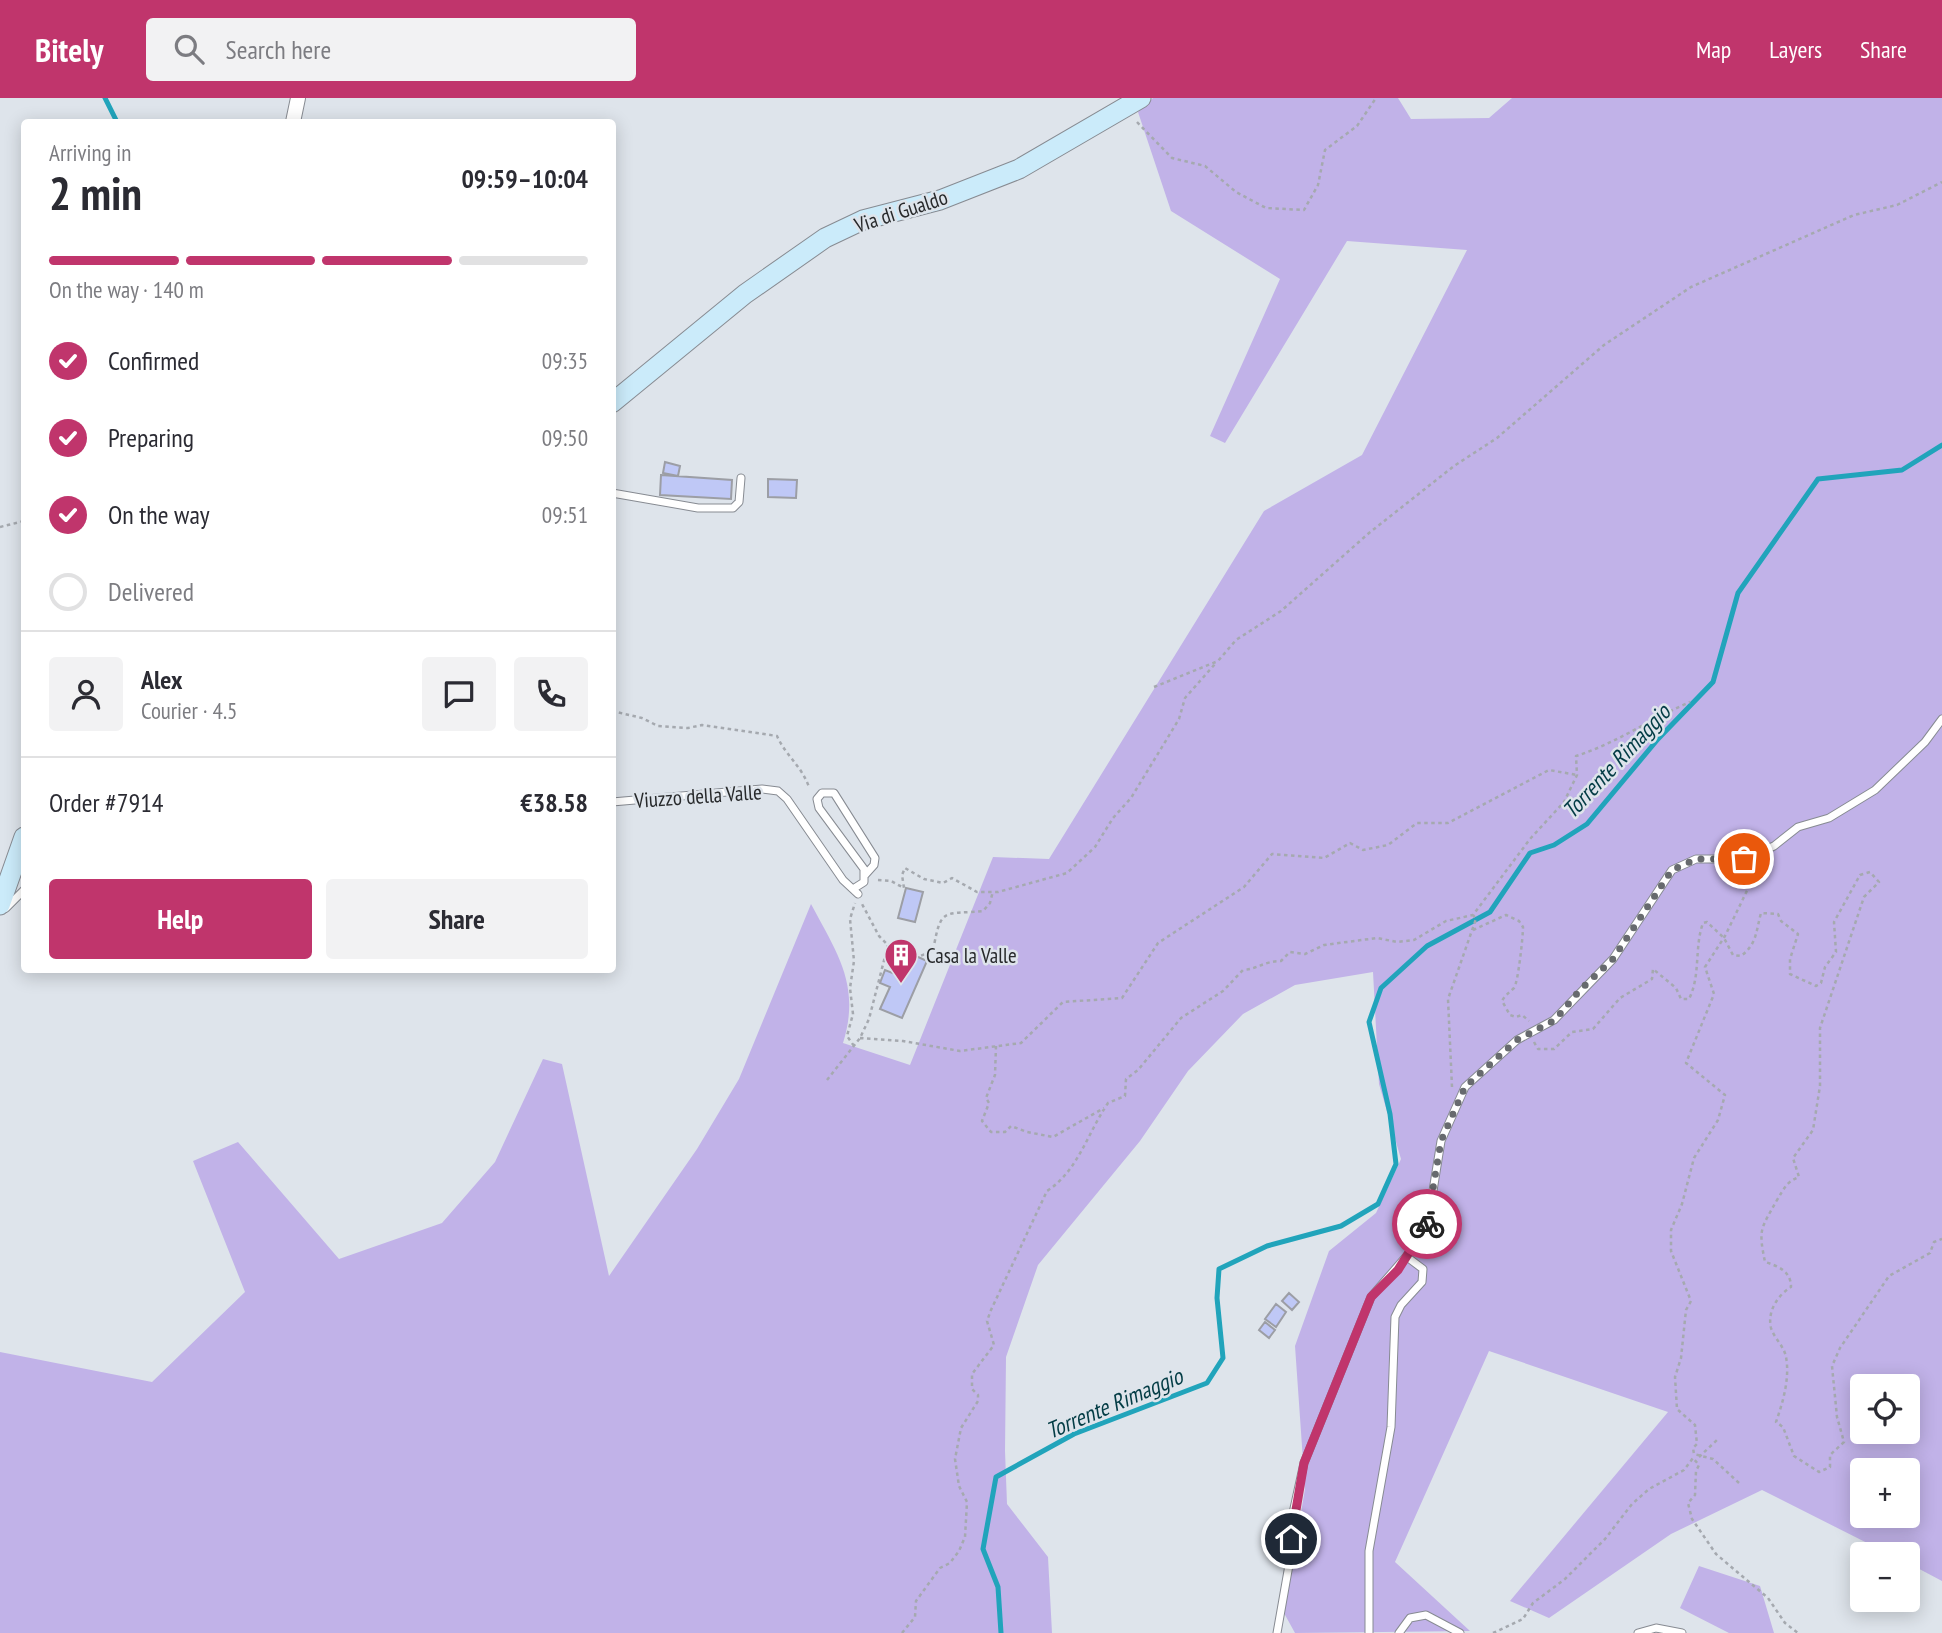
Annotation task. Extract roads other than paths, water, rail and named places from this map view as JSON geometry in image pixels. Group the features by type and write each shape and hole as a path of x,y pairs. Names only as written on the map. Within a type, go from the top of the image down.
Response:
{"street":[{"path":"294,119 298,98"},
{"name":"Via di Gualdo","path":"616,400 746,294 825,238 863,220 940,200 1019,169 1051,153 1141,98"},
{"path":"0,905 21,846"}],"lane":[{"path":"616,494 698,508 733,508 739,502 741,478"},
{"path":"1277,1633 1289,1565 1293,1513 1308,1452 1371,1297 1407,1257 1428,1222 1441,1141 1465,1087 1517,1040 1555,1020 1580,990 1613,959 1672,870 1696,859 1744,859 1766,850 1798,827 1829,818 1875,790 1925,742 1942,719"},
{"name":"Viuzzo della Valle","path":"616,802 762,789 778,791 787,799 843,880 857,894 864,878"},
{"path":"822,793 834,793 875,858 876,862 864,878 864,869 818,808 817,799 822,793"},
{"path":"0,914 21,893"},
{"path":"1369,1633 1369,1551 1391,1427 1392,1340 1395,1317 1401,1305 1422,1282 1423,1269 1407,1257"},
{"path":"1399,1633 1410,1618 1426,1615 1461,1633"},
{"path":"1638,1633 1656,1628 1682,1633"}],"waterway":[{"path":"105,98 116,119"},
{"name":"Torrente Rimaggio","path":"1001,1633 998,1587 983,1549 996,1477 1074,1434 1207,1383 1223,1358 1217,1298 1219,1269 1267,1246 1341,1226 1378,1204 1396,1164 1390,1114 1369,1022 1381,988 1427,946 1490,912 1530,853 1554,845 1587,824 1658,739 1713,682 1738,593 1818,479 1902,470 1942,445"}],"place":[{"name":"Casa la Valle","path":"901,985"}]}
